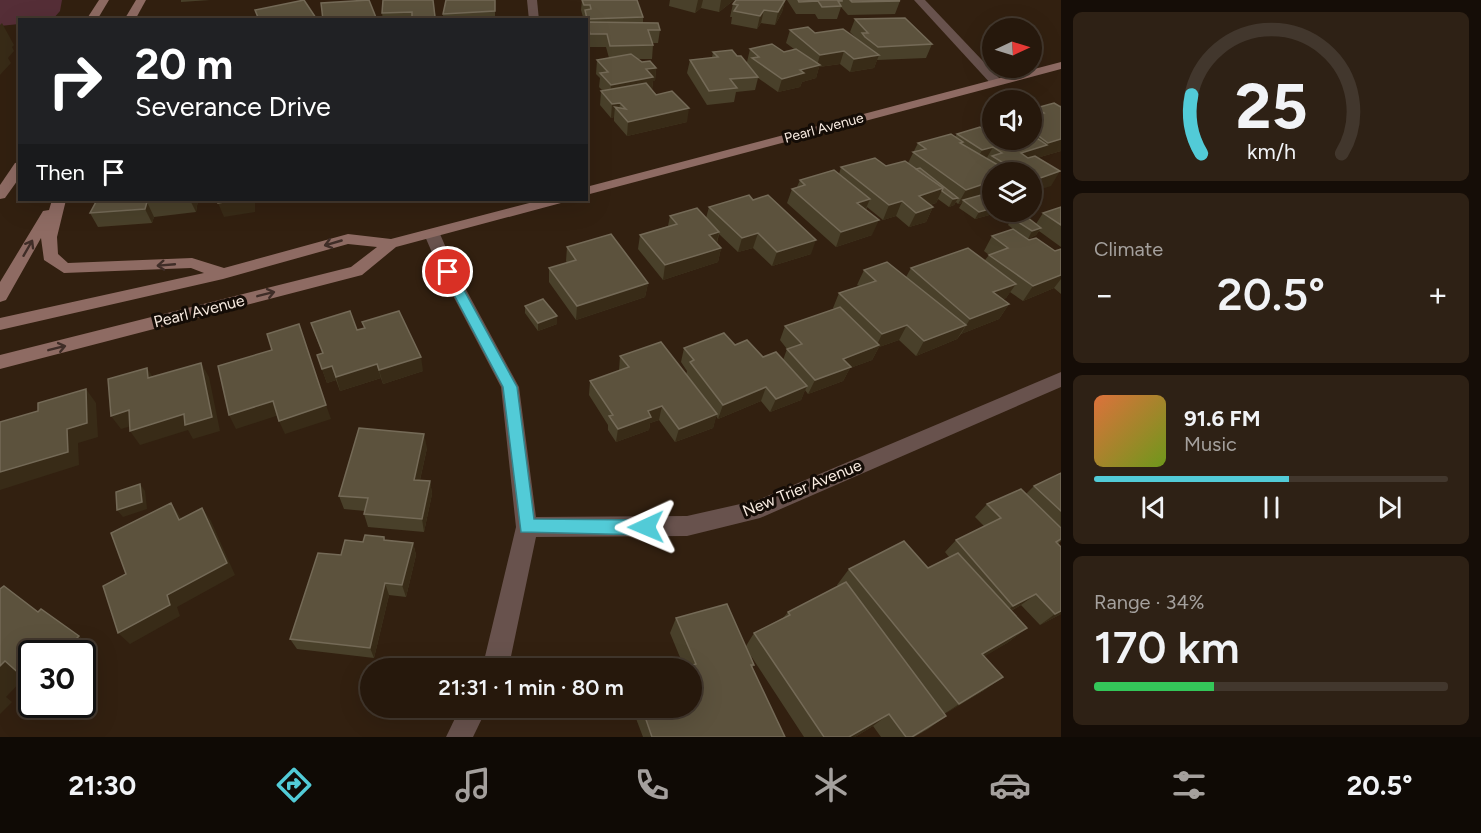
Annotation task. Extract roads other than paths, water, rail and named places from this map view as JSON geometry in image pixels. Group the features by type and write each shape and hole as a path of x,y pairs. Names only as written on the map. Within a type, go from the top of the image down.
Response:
{"street":[{"path":"92,18 104,0"},
{"path":"130,18 141,0"},
{"path":"532,0 534,18"},
{"path":"919,0 996,82"},
{"name":"Pearl Avenue","path":"588,190 1061,65"},
{"path":"0,195 18,169"},
{"path":"0,296 57,201"},
{"path":"58,201 48,237 51,256 64,268 90,269 192,263 223,274"},
{"name":"Pearl Avenue","path":"0,324 223,274 348,239 391,244 552,201"},
{"path":"432,234 448,272 510,387 526,527 499,658"},
{"name":"Pearl Avenue","path":"0,362 356,271 391,244"},
{"name":"New Trier Avenue","path":"526,527 585,529 687,526 759,508 1061,379"},
{"path":"459,737 469,718"}]}
